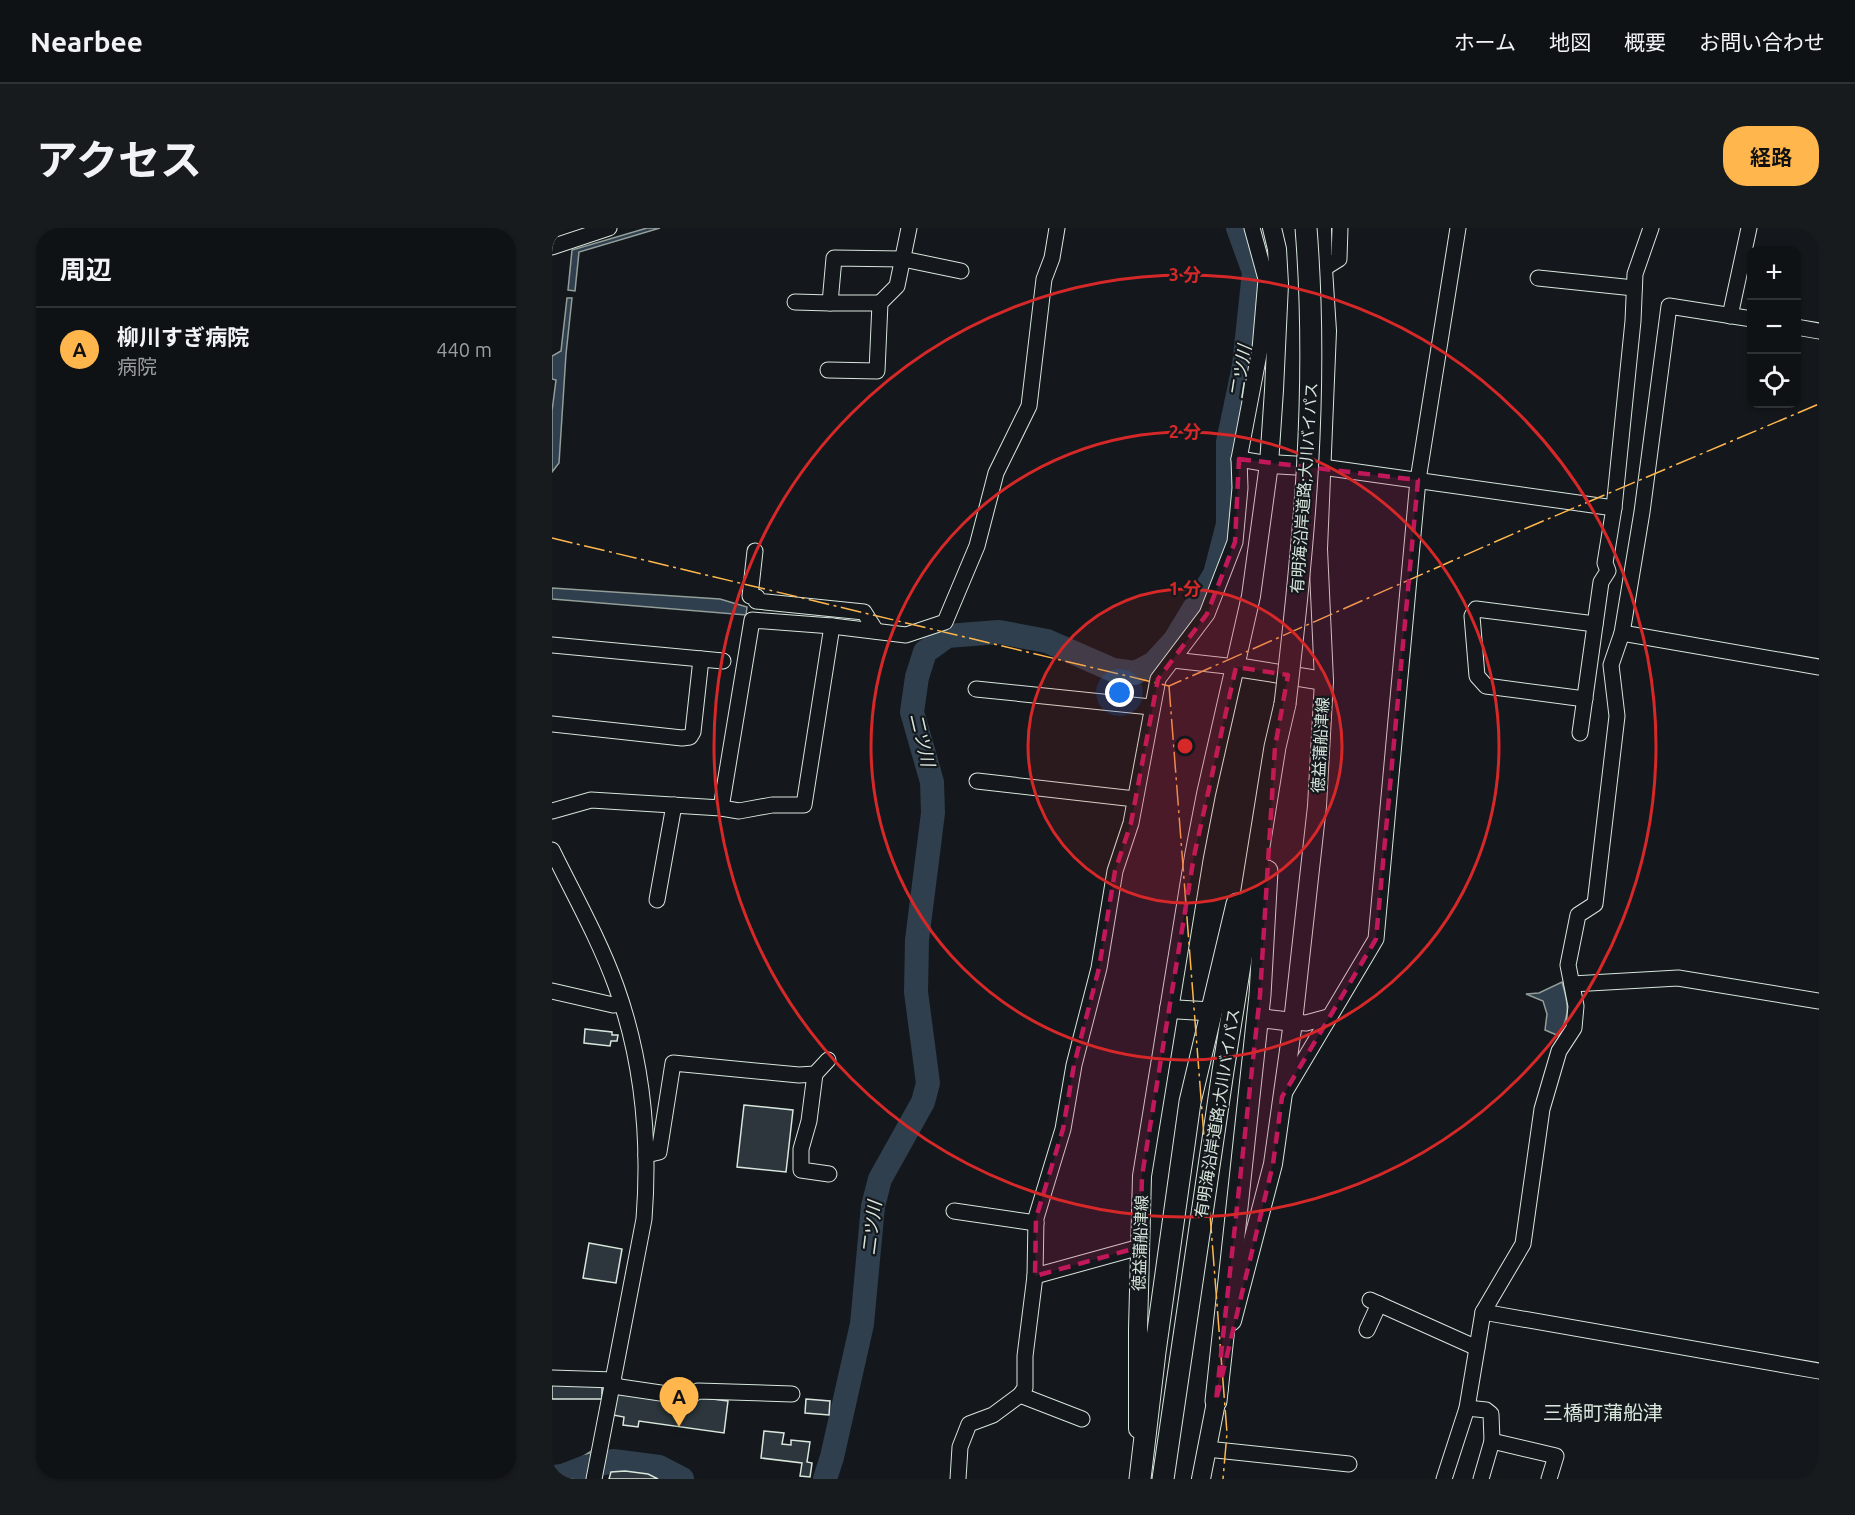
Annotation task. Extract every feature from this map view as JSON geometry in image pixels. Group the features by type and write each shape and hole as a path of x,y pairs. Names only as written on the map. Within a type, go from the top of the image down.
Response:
{"highway":[{"name":"有明海沿岸道路;大川バイパス","path":"1281,703 1302,454 1305,363 1298,228"},
{"name":"有明海沿岸道路;大川バイパス","path":"1163,1479 1223,1071 1298,590 1310,455 1312,362 1310,275 1306,228"},
{"path":"1216,1401 1260,995 1275,747"},
{"path":"1139,1479 1190,1102 1275,747"}],"main road":[{"name":"徳益蒲船津線","path":"1139,1479 1138,1329 1142,1176 1194,856 1251,596 1269,464 1279,284 1277,249 1272,228"},
{"name":"徳益蒲船津線","path":"1201,1479 1234,1311 1273,1164 1293,1022 1317,806 1324,681 1318,549 1327,331 1322,228"},
{"path":"1269,464 1322,467"},
{"path":"1236,667 1324,681"},
{"path":"1169,1009 1203,1011"},
{"path":"1268,1019 1293,1022"}],"street":[{"path":"552,247 609,228"},
{"path":"828,370 877,371 880,303 897,286 909,228"},
{"path":"722,808 752,620 906,635 945,622 977,546 996,473 1029,406 1044,279 1052,258 1057,228"},
{"path":"958,1479 960,1448 969,1424 993,1415 1020,1395 1025,1388 1025,1356 1035,1276 1036,1223 1063,1129 1074,1065 1099,968 1115,871 1131,822 1151,707 1158,679 1207,614 1235,542 1240,488 1239,459 1260,349 1266,279 1252,228"},
{"path":"1323,269 1339,259 1340,228"},
{"path":"1282,1096 1376,939 1418,480 1458,228"},
{"path":"1580,733 1601,582 1608,571 1605,563 1614,508 1633,321 1635,274 1651,228"},
{"path":"1730,316 1749,228"},
{"path":"830,303 834,258 903,259 961,271"},
{"path":"1538,278 1634,288"},
{"path":"795,302 880,303"},
{"path":"1444,1479 1467,1408 1483,1312 1523,1244 1542,1109 1559,1051 1575,1028 1576,1006 1568,965 1578,915 1595,904 1617,716 1611,665 1622,633 1642,512 1669,306 1747,319"},
{"path":"1801,328 1819,331"},
{"path":"1239,459 1269,464"},
{"path":"1322,467 1614,508"},
{"path":"755,551 750,596 757,597 756,601 864,612 876,631"},
{"path":"1585,699 1486,686 1477,676 1472,616 1476,609 1595,624"},
{"path":"552,811 591,800 722,808 739,812 772,805 804,805 832,626"},
{"path":"1622,633 1819,667"},
{"path":"552,645 723,662"},
{"path":"552,724 690,737 693,732 701,659"},
{"path":"1173,660 1236,667"},
{"path":"976,689 1151,707"},
{"path":"977,781 1135,799"},
{"path":"657,900 674,805"},
{"path":"552,850 598,944 616,987 640,1080 646,1155 646,1191 641,1239 595,1477"},
{"path":"1572,984 1678,978 1819,1001"},
{"path":"552,991 613,1005 621,1004"},
{"path":"1293,1022 1306,1023 1328,1017"},
{"path":"828,1060 815,1074 809,1121 801,1149 801,1170 829,1174"},
{"path":"646,1155 659,1152 673,1063 799,1075 815,1074"},
{"path":"954,1211 1036,1223"},
{"path":"1035,1276 1140,1246"},
{"path":"1367,1330 1375,1302 1477,1348"},
{"path":"1483,1312 1819,1371"},
{"path":"552,1378 614,1383 689,1397 698,1391 792,1394"},
{"path":"1020,1395 1082,1419"},
{"path":"1467,1408 1486,1410 1491,1414 1492,1441 1481,1479"},
{"path":"1492,1441 1556,1456 1550,1479"},
{"path":"1207,1449 1348,1464"}],"highlighted area":[{"path":"1239,459 1418,480 1376,939 1282,1097 1273,1164 1216,1401 1260,995 1275,747 1288,675 1236,667 1194,856 1142,1176 1140,1247 1035,1276 1036,1218 1063,1129 1074,1065 1099,968 1115,871 1131,823 1158,679 1207,614 1235,542"}],"water":[{"path":"647,228 660,228 579,252 575,291 568,290 572,250"},
{"path":"567,298 572,298 559,463 552,472 552,411 556,380 552,379 552,356 561,351"},
{"path":"552,588 720,599 747,607 746,615 552,599"},
{"path":"1562,982 1567,1009 1559,1036 1545,1030 1547,1014 1543,1001 1526,994 1539,993"},
{"path":"590,1452 583,1477 552,1479 552,1468 579,1459"}],"building":[{"path":"585,1029 612,1032 612,1035 618,1035 617,1041 611,1041 610,1046 584,1043"},
{"path":"744,1105 793,1110 786,1172 737,1167"},
{"path":"589,1243 622,1249 616,1283 583,1278"},
{"path":"552,1385 602,1385 602,1399 552,1399"},
{"path":"617,1392 728,1401 724,1433 639,1421 638,1427 623,1425 624,1417 613,1415"},
{"path":"806,1399 830,1401 829,1415 805,1413"},
{"path":"764,1431 784,1433 782,1444 791,1445 791,1440 810,1442 807,1462 812,1463 810,1477 800,1476 802,1463 761,1458"},
{"path":"611,1472 648,1474 658,1479 609,1479"}],"waterway":[{"name":"二ツ川","path":"825,1479 862,1324 873,1206 880,1179 923,1102 928,1083 916,992 917,940 933,813 932,782 912,712 917,677 925,652 947,636 999,632 1047,641 1113,670 1135,673 1154,663 1175,640 1215,574 1228,524 1228,442 1244,366 1254,272 1238,228"},
{"name":"二ツ川","path":"552,1477 563,1476 586,1467 613,1461 659,1467 682,1479"}],"power":[{"path":"552,538 1169,686 1522,530 1819,404"},
{"path":"1169,686 1227,1433 1223,1479"}],"place":[{"name":"柳川すぎ病院","path":"679,1427"}],"district":[{"name":"三橋町蒲船津","path":"1603,1413"}]}
